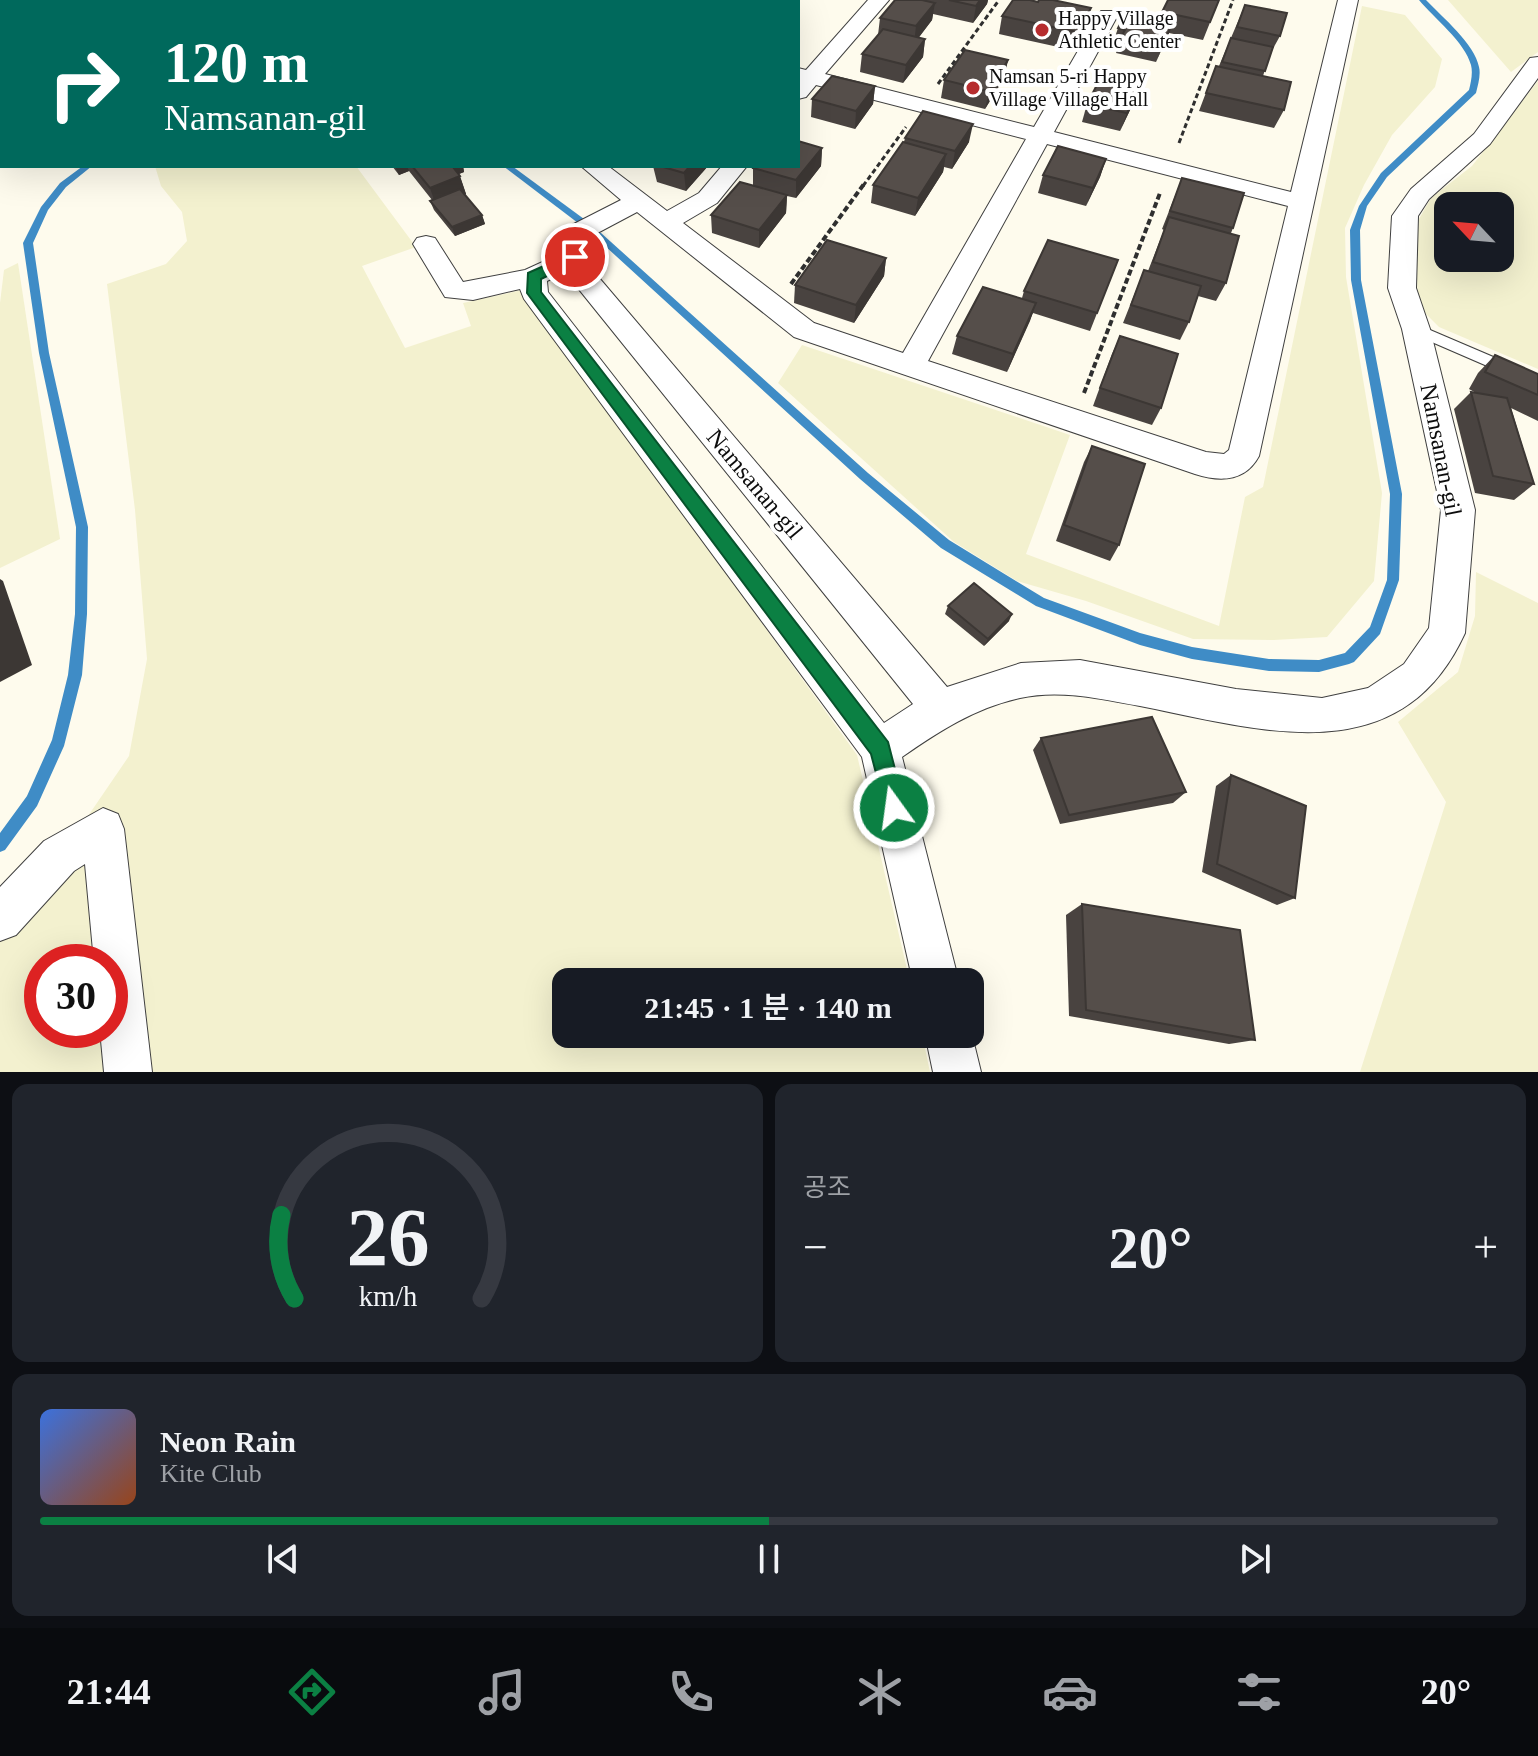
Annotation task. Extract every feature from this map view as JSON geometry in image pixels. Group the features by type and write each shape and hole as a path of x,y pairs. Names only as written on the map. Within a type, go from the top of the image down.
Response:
{"street":[{"path":"802,81 879,0"},
{"path":"596,168 804,330 1206,465 1230,467 1243,456 1348,0"},
{"path":"911,365 1106,9"},
{"name":"Namsanan-gil","path":"880,749 940,708 1021,680 1080,677 1236,707 1322,716 1376,704 1417,676 1447,633 1458,510 1416,329 1402,288 1405,216 1420,194 1482,139 1538,63"},
{"path":"802,81 922,105 1301,202"},
{"path":"426,244 455,291 473,291 533,277 575,257 575,234 708,198 733,168"},
{"name":"Namsanan-gil","path":"575,257 583,276 940,708"},
{"path":"533,277 534,293 880,749 933,968"},
{"path":"0,919 59,856 103,829 128,1072"},
{"path":"952,1048 957,1072"}],"lane":[{"path":"1416,329 1538,382"}],"path":[{"path":"774,308 999,0"},
{"path":"1074,421 1233,0"}],"shaded area":[{"path":"1448,0 1538,0 1538,52 1511,72"},
{"path":"1362,6 1405,15 1442,59 1435,87 1392,135 1364,185 1345,228 1346,277 1382,493 1374,581 1327,637 1193,639 1086,601 1017,581 954,542 778,383 802,345 1070,435 1026,554 1219,626 1245,497 1263,487"},
{"path":"1538,81 1538,369 1439,327 1418,306 1416,251 1419,219 1434,196 1434,272 1514,272 1514,192 1439,192 1472,166"},
{"path":"156,168 357,168 416,247 362,266 405,348 471,326 463,303 522,290 857,755 907,968 552,968 552,1048 925,1048 930,1072 0,1072 0,935 32,898 129,756 147,659 135,510 107,284 166,264 187,241 182,212 161,186"},
{"path":"18,263 60,539 0,568 0,303 4,270"},
{"path":"1476,572 1538,603 1538,1072 1360,1072 1446,802 1398,722 1458,672 1475,616"}],"building":[{"path":"895,0 935,3 916,26 880,18"},
{"path":"949,0 980,0 976,6"},
{"path":"1013,0 1053,0 1091,8 1077,32 1002,16"},
{"path":"1168,0 1219,0 1210,22 1162,12"},
{"path":"1245,5 1287,13 1280,36 1237,27"},
{"path":"1127,10 1174,20 1163,44 1122,35 1125,30 1118,28"},
{"path":"883,29 925,39 906,65 862,54"},
{"path":"1231,38 1273,47 1265,71 1222,62"},
{"path":"965,50 1008,60 989,91 944,80"},
{"path":"1216,66 1291,82 1284,110 1206,93"},
{"path":"832,76 875,86 856,111 812,99"},
{"path":"1099,81 1138,90 1127,113 1087,104"},
{"path":"923,111 973,124 955,151 905,138"},
{"path":"800,142 822,148 796,180 753,168 800,168"},
{"path":"903,142 946,154 918,198 873,185"},
{"path":"1058,146 1106,159 1093,188 1043,175"},
{"path":"414,168 454,168 460,176 430,188"},
{"path":"667,168 688,168 684,173"},
{"path":"1182,178 1244,193 1233,228 1170,211"},
{"path":"740,182 787,195 759,230 711,215"},
{"path":"460,189 482,215 452,227 430,201"},
{"path":"1169,217 1239,236 1226,283 1153,262"},
{"path":"827,240 886,258 856,305 795,285"},
{"path":"1048,240 1118,260 1097,313 1024,291"},
{"path":"1144,270 1201,286 1189,322 1131,305"},
{"path":"983,287 1036,303 1013,354 957,336"},
{"path":"1120,336 1178,354 1161,408 1100,388"},
{"path":"1495,355 1538,374 1538,395 1485,372"},
{"path":"1471,392 1507,398 1534,484 1493,476"},
{"path":"1092,446 1145,464 1119,545 1064,525"},
{"path":"974,583 1012,614 988,639 948,606"},
{"path":"1152,717 1186,792 1069,815 1041,738"},
{"path":"1231,775 1306,806 1295,898 1217,864"},
{"path":"1082,904 1240,930 1255,1040 1086,1010"}],"waterway":[{"path":"598,235 864,476 945,544 1040,602 1140,639 1192,653 1269,665 1319,666 1349,658 1375,630 1393,580 1396,494 1356,280 1355,230 1363,206 1384,175 1473,91 1476,75 1467,49 1422,0"},
{"path":"0,845 32,801 59,741 75,675 81,614 82,527 44,353 28,243 44,209 63,185 85,168"},
{"path":"510,168 581,221"}],"place":[{"name":"Happy Village Athletic Center","path":"1042,30"},
{"name":"Namsan 5-ri Happy Village Village Hall","path":"973,88"}],"route":[{"path":"575,257 533,277 534,293 880,749 894,808"}]}
